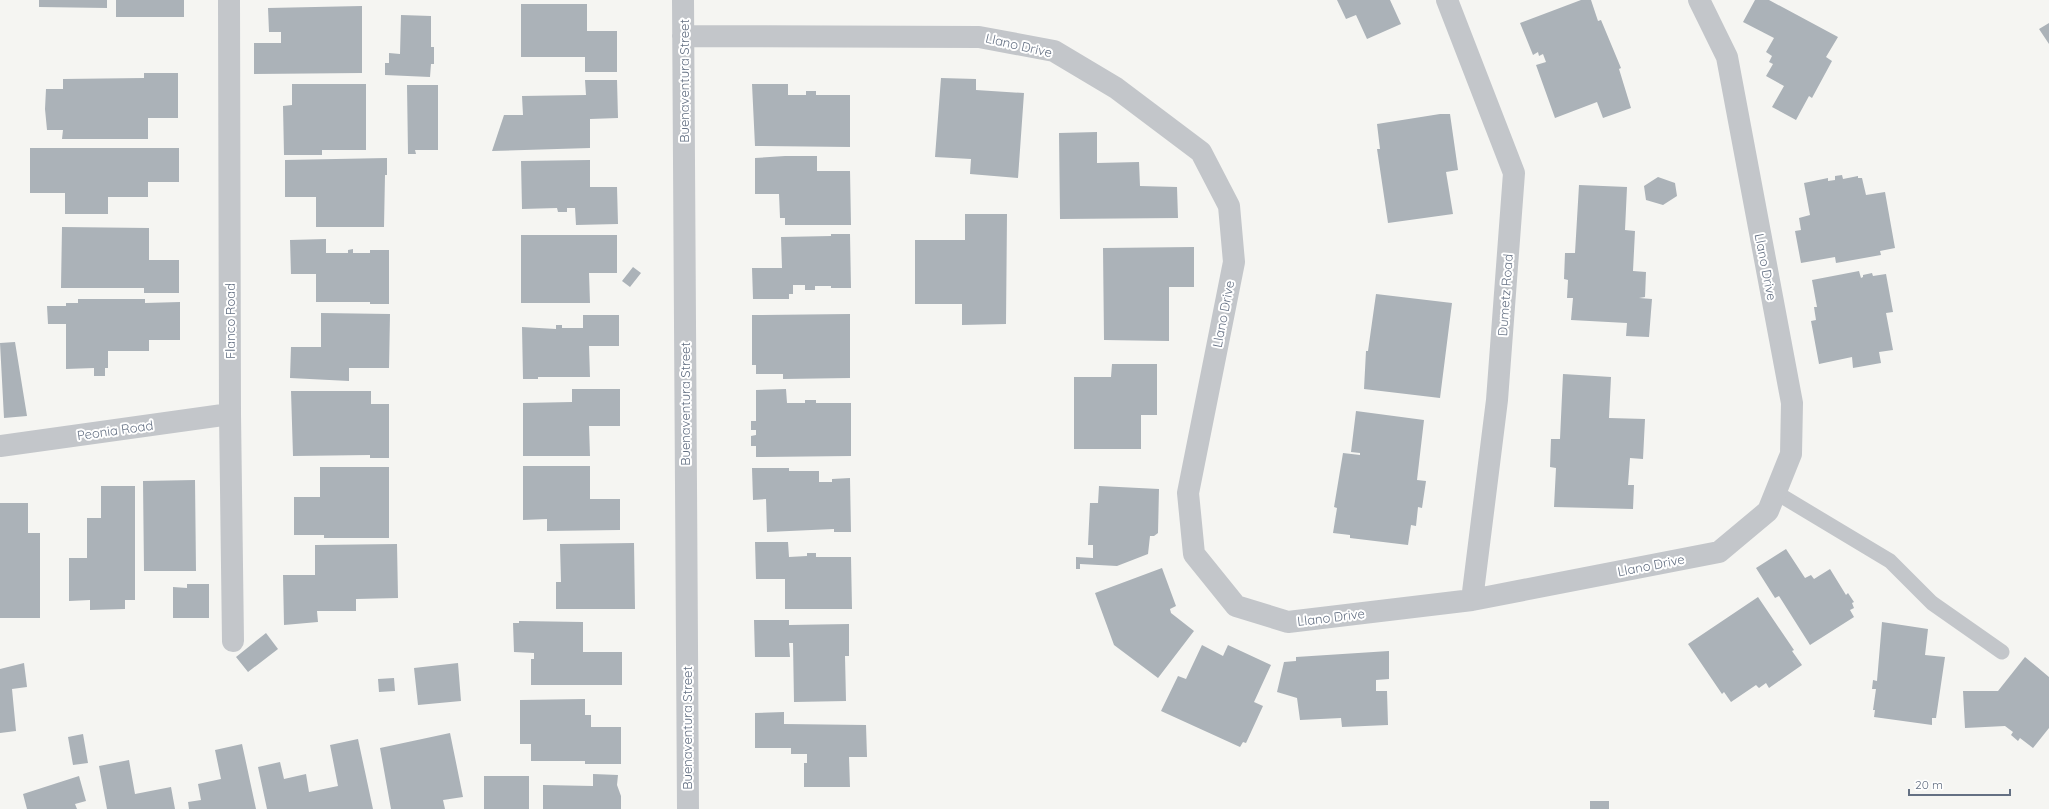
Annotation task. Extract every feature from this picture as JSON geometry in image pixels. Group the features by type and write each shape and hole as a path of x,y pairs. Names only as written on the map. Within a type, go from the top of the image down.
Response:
{"street":[{"name":"Flanco Road","path":"229,0 230,414 233,641"},
{"name":"Buenaventura Street","path":"683,0 688,809"},
{"name":"Dumetz Road","path":"1447,0 1514,174 1498,400 1472,600"},
{"name":"Llano Drive","path":"683,36 979,36 1054,51 1116,88 1200,152 1229,206 1234,262 1188,493 1194,554 1236,606 1288,622 1472,600 1719,552 1768,511 1790,454 1792,403 1727,56 1699,0"},
{"name":"Peonia Road","path":"0,446 230,414"}],"lane":[{"path":"1775,492 1890,560 1932,603 2002,652"}],"building":[{"path":"39,0 107,0 107,8 39,7"},
{"path":"116,0 184,0 184,17 116,17"},
{"path":"1337,0 1390,0 1401,24 1367,39 1356,15 1346,19"},
{"path":"1581,0 1591,0 1598,21 1601,20 1621,68 1619,69 1631,108 1603,118 1597,102 1555,118 1536,65 1546,62 1543,54 1539,56 1538,52 1533,55 1520,23"},
{"path":"1755,0 1769,0 1838,37 1826,57 1832,61 1812,98 1809,96 1796,120 1772,107 1784,86 1766,76 1773,64 1769,62 1772,56 1766,52 1774,38 1743,22"},
{"path":"521,4 587,4 587,31 617,31 617,72 585,72 585,57 521,57"},
{"path":"362,6 362,73 254,74 254,43 281,43 281,32 269,32 268,8"},
{"path":"401,15 431,16 431,47 434,47 434,64 431,64 430,77 385,75 385,63 389,63 389,53 400,54"},
{"path":"2049,23 2049,44 2039,29"},
{"path":"144,73 178,73 178,118 148,118 148,139 62,139 63,130 47,130 45,109 46,89 63,89 63,79 144,78"},
{"path":"941,78 976,79 976,90 1024,93 1018,178 970,174 971,159 935,157"},
{"path":"585,80 617,80 618,118 590,119 590,148 492,151 504,115 523,115 522,96 586,95"},
{"path":"292,84 366,84 366,150 322,150 322,155 284,155 283,106 292,105"},
{"path":"752,84 788,84 788,95 806,95 806,91 816,91 816,95 850,95 850,147 755,146"},
{"path":"407,85 438,85 438,150 415,150 416,154 408,154"},
{"path":"1440,114 1450,114 1458,170 1446,172 1453,214 1388,223 1377,149 1380,149 1377,124"},
{"path":"1097,132 1097,163 1139,162 1140,186 1177,187 1178,218 1060,219 1059,133"},
{"path":"30,148 179,148 179,182 148,182 148,197 108,197 108,214 65,214 65,193 30,193"},
{"path":"817,156 817,171 850,171 851,225 785,225 785,218 780,218 779,194 755,194 755,158"},
{"path":"387,158 387,175 385,175 384,227 316,227 316,197 285,197 285,160"},
{"path":"590,160 590,187 617,187 618,224 576,225 575,208 567,208 567,212 558,212 557,208 522,209 521,161"},
{"path":"1842,175 1843,179 1858,176 1858,178 1862,178 1866,195 1885,192 1895,248 1880,251 1881,255 1836,263 1835,257 1801,263 1795,231 1801,230 1799,218 1810,215 1804,183 1828,178 1828,181 1835,180 1835,176"},
{"path":"1658,177 1675,183 1677,196 1663,205 1646,200 1644,186"},
{"path":"1579,185 1627,187 1625,230 1635,231 1633,271 1646,272 1645,297 1639,298 1652,299 1649,337 1626,336 1627,323 1571,320 1573,298 1567,298 1568,280 1564,279 1565,253 1575,253"},
{"path":"965,214 1007,214 1006,324 962,325 962,304 915,304 915,240 965,240"},
{"path":"62,227 149,228 149,260 179,260 179,293 144,293 144,288 61,288"},
{"path":"831,234 850,234 851,288 815,286 815,290 805,290 805,285 793,285 793,294 789,294 789,299 753,299 752,268 782,268 781,237 831,236"},
{"path":"521,235 617,235 617,273 589,273 590,303 521,303"},
{"path":"326,239 326,253 348,253 348,250 353,249 353,253 370,253 370,250 389,250 389,304 370,304 370,302 316,302 316,274 291,274 290,240"},
{"path":"1194,247 1194,287 1169,287 1169,341 1104,340 1103,248"},
{"path":"633,267 641,273 630,287 622,281"},
{"path":"1859,271 1861,278 1863,275 1872,273 1873,276 1886,274 1893,312 1886,313 1893,350 1879,352 1881,363 1853,368 1852,357 1819,364 1811,321 1816,320 1814,307 1817,307 1812,280"},
{"path":"1376,294 1452,303 1440,398 1364,389 1366,351 1368,351"},
{"path":"78,299 145,299 145,303 180,302 180,340 149,340 149,351 108,351 108,368 105,368 105,376 94,376 94,368 66,369 66,324 48,324 47,306 66,306 66,303 78,303"},
{"path":"321,313 390,314 389,368 349,368 349,381 290,378 291,347 321,347"},
{"path":"850,314 850,378 783,379 783,374 756,374 756,365 752,365 752,315"},
{"path":"583,315 619,315 619,346 589,346 590,377 538,377 538,379 523,379 522,327 556,329 556,325 562,325 562,328 583,328"},
{"path":"15,342 27,416 4,418 0,343"},
{"path":"1112,364 1157,364 1157,415 1141,415 1141,449 1074,449 1074,377 1111,377"},
{"path":"1563,374 1611,377 1609,418 1645,419 1643,459 1630,458 1628,485 1634,485 1633,509 1554,507 1556,468 1550,467 1551,439 1560,439"},
{"path":"572,389 620,389 620,426 589,426 590,456 523,456 523,403 572,402"},
{"path":"786,389 787,403 805,403 805,400 816,400 816,403 851,403 851,456 756,457 756,446 751,446 751,436 756,435 756,430 751,430 751,421 756,421 756,390"},
{"path":"291,391 371,391 371,404 389,404 389,458 370,458 370,455 293,456"},
{"path":"1356,411 1424,420 1417,480 1426,481 1422,508 1418,507 1416,526 1411,525 1408,545 1350,538 1350,535 1333,533 1337,508 1334,507 1343,453 1360,455 1360,453 1351,452"},
{"path":"523,466 590,466 590,499 620,499 620,530 547,531 547,519 523,520"},
{"path":"320,467 389,467 389,538 324,538 324,535 294,535 294,497 320,497"},
{"path":"752,468 789,468 789,471 819,471 819,482 832,482 832,479 850,478 851,532 834,532 834,529 767,532 766,499 753,500"},
{"path":"195,480 196,571 144,571 143,481"},
{"path":"101,486 135,486 135,600 125,600 125,609 90,610 90,600 69,601 69,558 87,558 87,518 101,518"},
{"path":"1099,486 1159,489 1158,533 1154,536 1150,536 1148,554 1117,566 1080,564 1080,569 1076,569 1076,557 1093,558 1093,545 1088,545 1090,503 1098,503"},
{"path":"0,503 28,503 28,533 40,533 40,618 0,618"},
{"path":"755,542 788,542 789,557 807,556 807,553 816,553 816,557 851,557 852,609 785,609 785,579 756,579"},
{"path":"634,543 635,609 556,609 556,582 561,582 560,544"},
{"path":"397,544 398,598 356,599 356,611 317,611 318,622 284,625 283,575 315,575 315,545"},
{"path":"1786,549 1805,578 1811,575 1814,579 1830,569 1846,595 1848,593 1854,602 1852,603 1854,608 1850,610 1854,617 1810,645 1779,596 1775,598 1756,568"},
{"path":"1162,568 1176,606 1170,609 1171,613 1194,631 1158,678 1114,645 1095,593"},
{"path":"187,584 209,584 209,618 173,618 173,587 187,588"},
{"path":"1758,597 1794,650 1792,651 1802,665 1769,688 1766,683 1759,688 1756,685 1731,702 1724,692 1722,694 1688,644"},
{"path":"754,620 789,620 789,625 849,624 849,656 845,656 846,701 794,702 793,643 789,643 790,657 755,657"},
{"path":"519,621 583,622 583,652 622,652 622,685 531,685 531,659 534,659 534,653 514,652 513,623 519,623"},
{"path":"1882,622 1928,629 1925,655 1945,657 1936,718 1932,718 1932,725 1874,717 1875,710 1873,710 1876,689 1872,689 1873,680 1877,681"},
{"path":"266,633 278,649 248,672 236,657"},
{"path":"1202,645 1223,656 1228,645 1271,665 1254,702 1263,706 1246,743 1243,742 1240,747 1161,711 1178,676 1186,679"},
{"path":"1389,651 1389,679 1376,680 1376,691 1387,691 1388,725 1342,727 1341,718 1300,720 1297,698 1277,692 1284,662 1296,661 1296,657"},
{"path":"2025,657 2049,677 2049,728 2033,748 2020,738 2018,741 2011,735 2013,732 2005,726 1965,728 1963,691 1998,691"},
{"path":"24,663 27,687 12,689 16,731 0,733 0,669"},
{"path":"458,663 461,701 418,705 414,668"},
{"path":"394,678 395,691 379,692 378,679"},
{"path":"585,699 585,715 591,715 591,727 621,727 621,764 585,764 585,761 531,761 531,744 520,744 520,700"},
{"path":"784,712 784,724 866,725 867,757 849,757 850,787 804,787 804,763 807,763 807,754 791,754 791,748 755,748 755,713"},
{"path":"450,733 463,797 443,800 445,809 391,809 380,748"},
{"path":"83,734 88,763 73,765 68,737"},
{"path":"358,739 373,809 267,809 258,767 280,762 284,779 306,774 309,792 338,786 330,745"},
{"path":"242,744 256,809 189,809 188,802 201,800 198,784 221,779 215,750"},
{"path":"129,760 135,794 171,787 175,809 107,809 99,766"},
{"path":"593,774 618,775 617,785 621,796 621,809 543,809 543,785 593,786"},
{"path":"79,776 86,801 75,804 77,809 27,809 23,794"},
{"path":"484,776 529,776 529,809 484,809"},
{"path":"1590,801 1609,801 1609,809 1590,809"}]}
